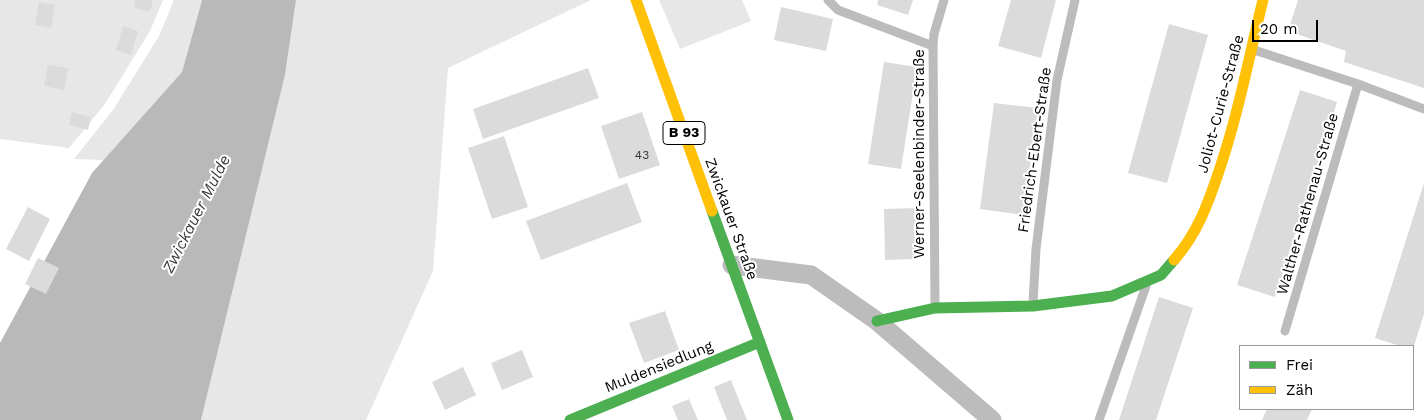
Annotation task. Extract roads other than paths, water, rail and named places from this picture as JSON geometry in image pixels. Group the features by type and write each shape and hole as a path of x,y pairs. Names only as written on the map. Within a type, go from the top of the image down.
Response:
{"street":[{"name":"Zwickauer Straße","path":"636,0 788,420"},
{"name":"Joliot-Curie-Straße","path":"877,321 935,308 1033,306 1112,296 1161,275 1188,244 1206,210 1231,136 1263,0"},
{"path":"732,265 811,275 877,321 992,420"},
{"name":"Muldensiedlung","path":"570,420 760,342"}],"lane":[{"path":"828,0 838,10 933,46"},
{"name":"Werner-Seelenbinder-Straße","path":"935,308 933,46 934,34 944,0"},
{"name":"Friedrich-Ebert-Straße","path":"1033,306 1036,249 1057,80 1075,0"},
{"path":"1251,50 1358,84 1424,109"},
{"name":"Walther-Rathenau-Straße","path":"1285,331 1358,84"},
{"path":"1099,420 1148,281"}],"water":[{"name":"Zwickauer Mulde","path":"202,0 296,0 285,75 201,420 0,420 0,343 92,173 182,72"}]}
